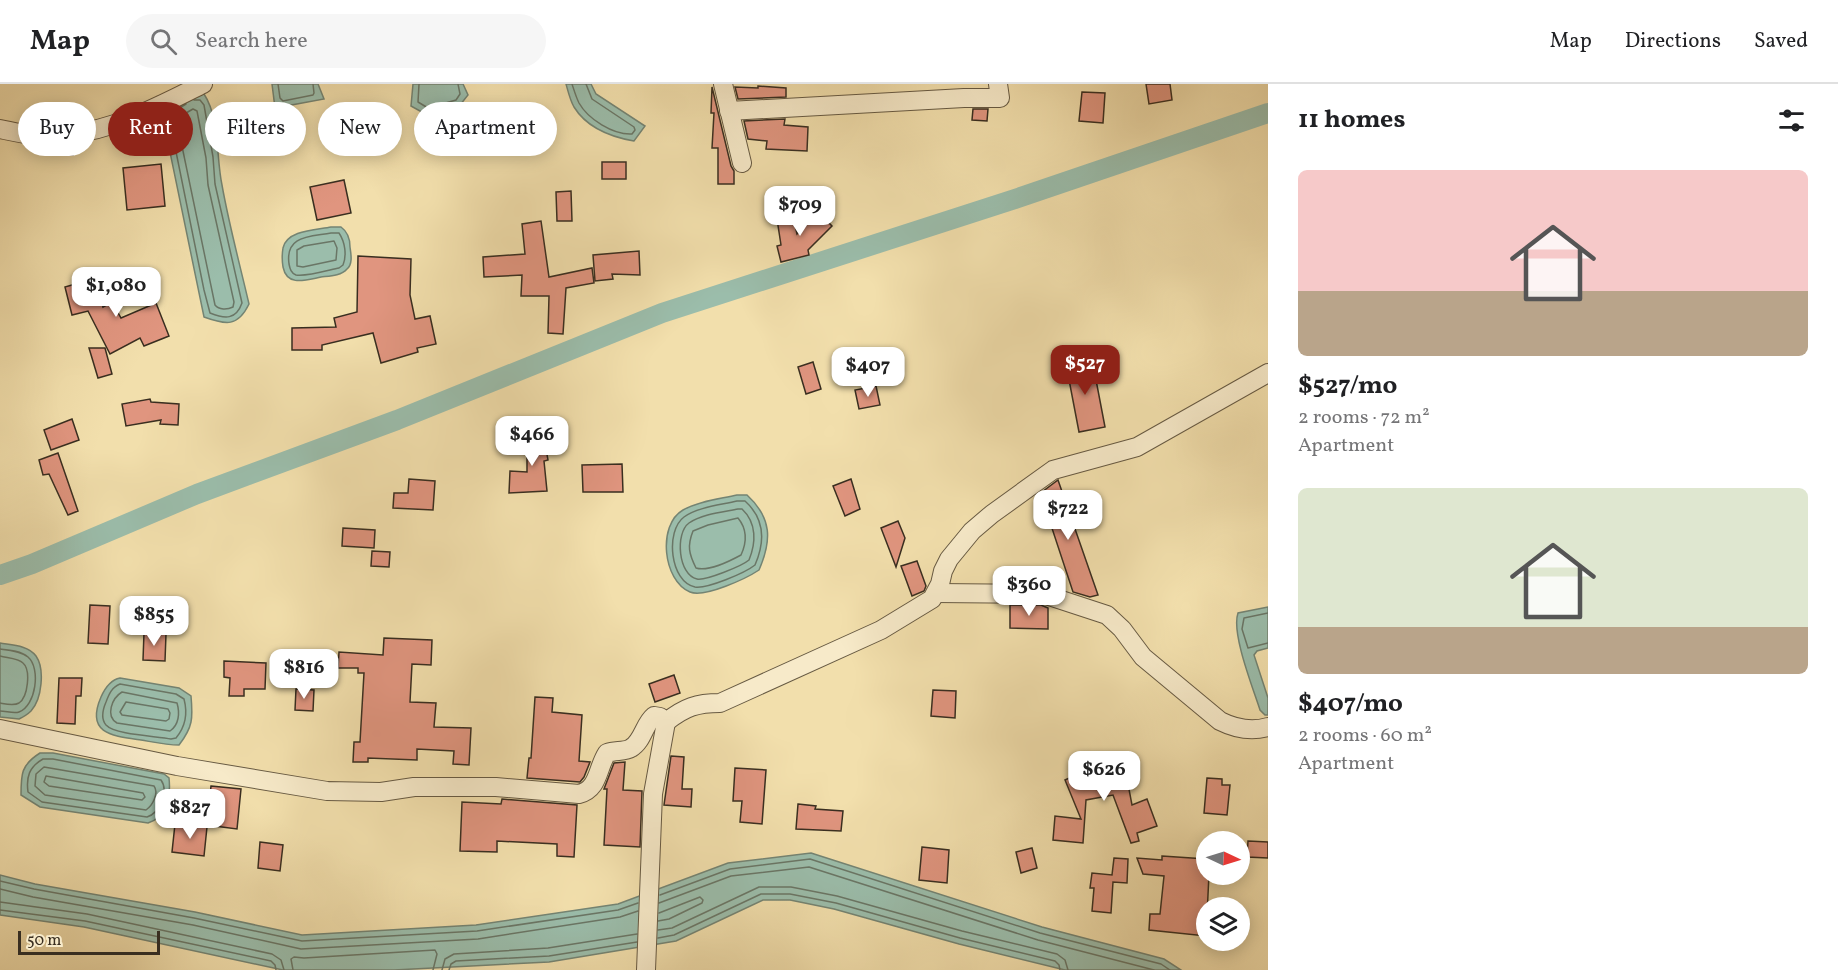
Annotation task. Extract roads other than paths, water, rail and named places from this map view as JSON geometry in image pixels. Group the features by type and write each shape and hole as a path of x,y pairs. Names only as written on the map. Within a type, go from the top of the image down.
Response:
{"street":[{"path":"0,129 30,135 52,135 102,129 136,117 203,84"},
{"path":"723,84 742,163"},
{"path":"729,111 1000,98 998,84"},
{"path":"646,970 653,794 666,722 697,704 720,703 881,630 932,599 949,559 967,537 992,514 1042,477 1053,470 1137,447 1268,373"},
{"path":"936,593 1043,594 1107,615 1122,629 1143,657 1220,721 1232,727 1257,730 1268,727"},
{"path":"0,729 177,766 327,791 381,792 414,787 496,787 579,794 591,788 607,753 628,750 636,744 649,720 654,716 666,722"}],"water":[{"path":"272,84 318,84 324,99 306,102 274,102"},
{"path":"413,84 463,84 468,95 462,102 414,102 414,108 411,106"},
{"path":"566,84 591,84 596,94 645,126 634,141 600,130 579,114 569,96"},
{"path":"197,93 204,94 208,102 205,102 205,156 218,156 231,230 249,304 240,317 231,322 219,322 204,317 171,156 193,156 193,102 178,102"},
{"path":"341,227 348,236 351,256 349,267 335,275 298,281 289,277 285,273 282,262 286,242 296,234"},
{"path":"737,495 747,495 761,512 765,521 768,539 759,570 715,590 690,592 674,577 669,565 667,540 669,528 675,517 689,507"},
{"path":"1268,607 1268,648 1257,651 1254,655 1268,698 1268,715 1265,715 1260,710 1244,661 1237,622 1238,613"},
{"path":"0,643 19,646 33,652 41,668 40,692 35,706 19,719 0,717"},
{"path":"120,678 179,688 191,696 191,722 179,745 121,737 104,731 99,726 97,709 101,697 108,685"},
{"path":"40,753 53,753 164,774 169,778 169,792 164,811 148,823 40,807 21,795 21,781 26,766"},
{"path":"811,853 1042,927 1164,959 1181,970 1065,970 959,944 834,909 790,900 763,900 676,941 549,962 394,970 283,970 84,927 0,915 0,875 35,884 195,912 302,935 476,925 618,904 728,863"}],"waterway":[{"path":"0,575 32,564 197,494 397,420 662,313 1015,199 1268,113"}]}
